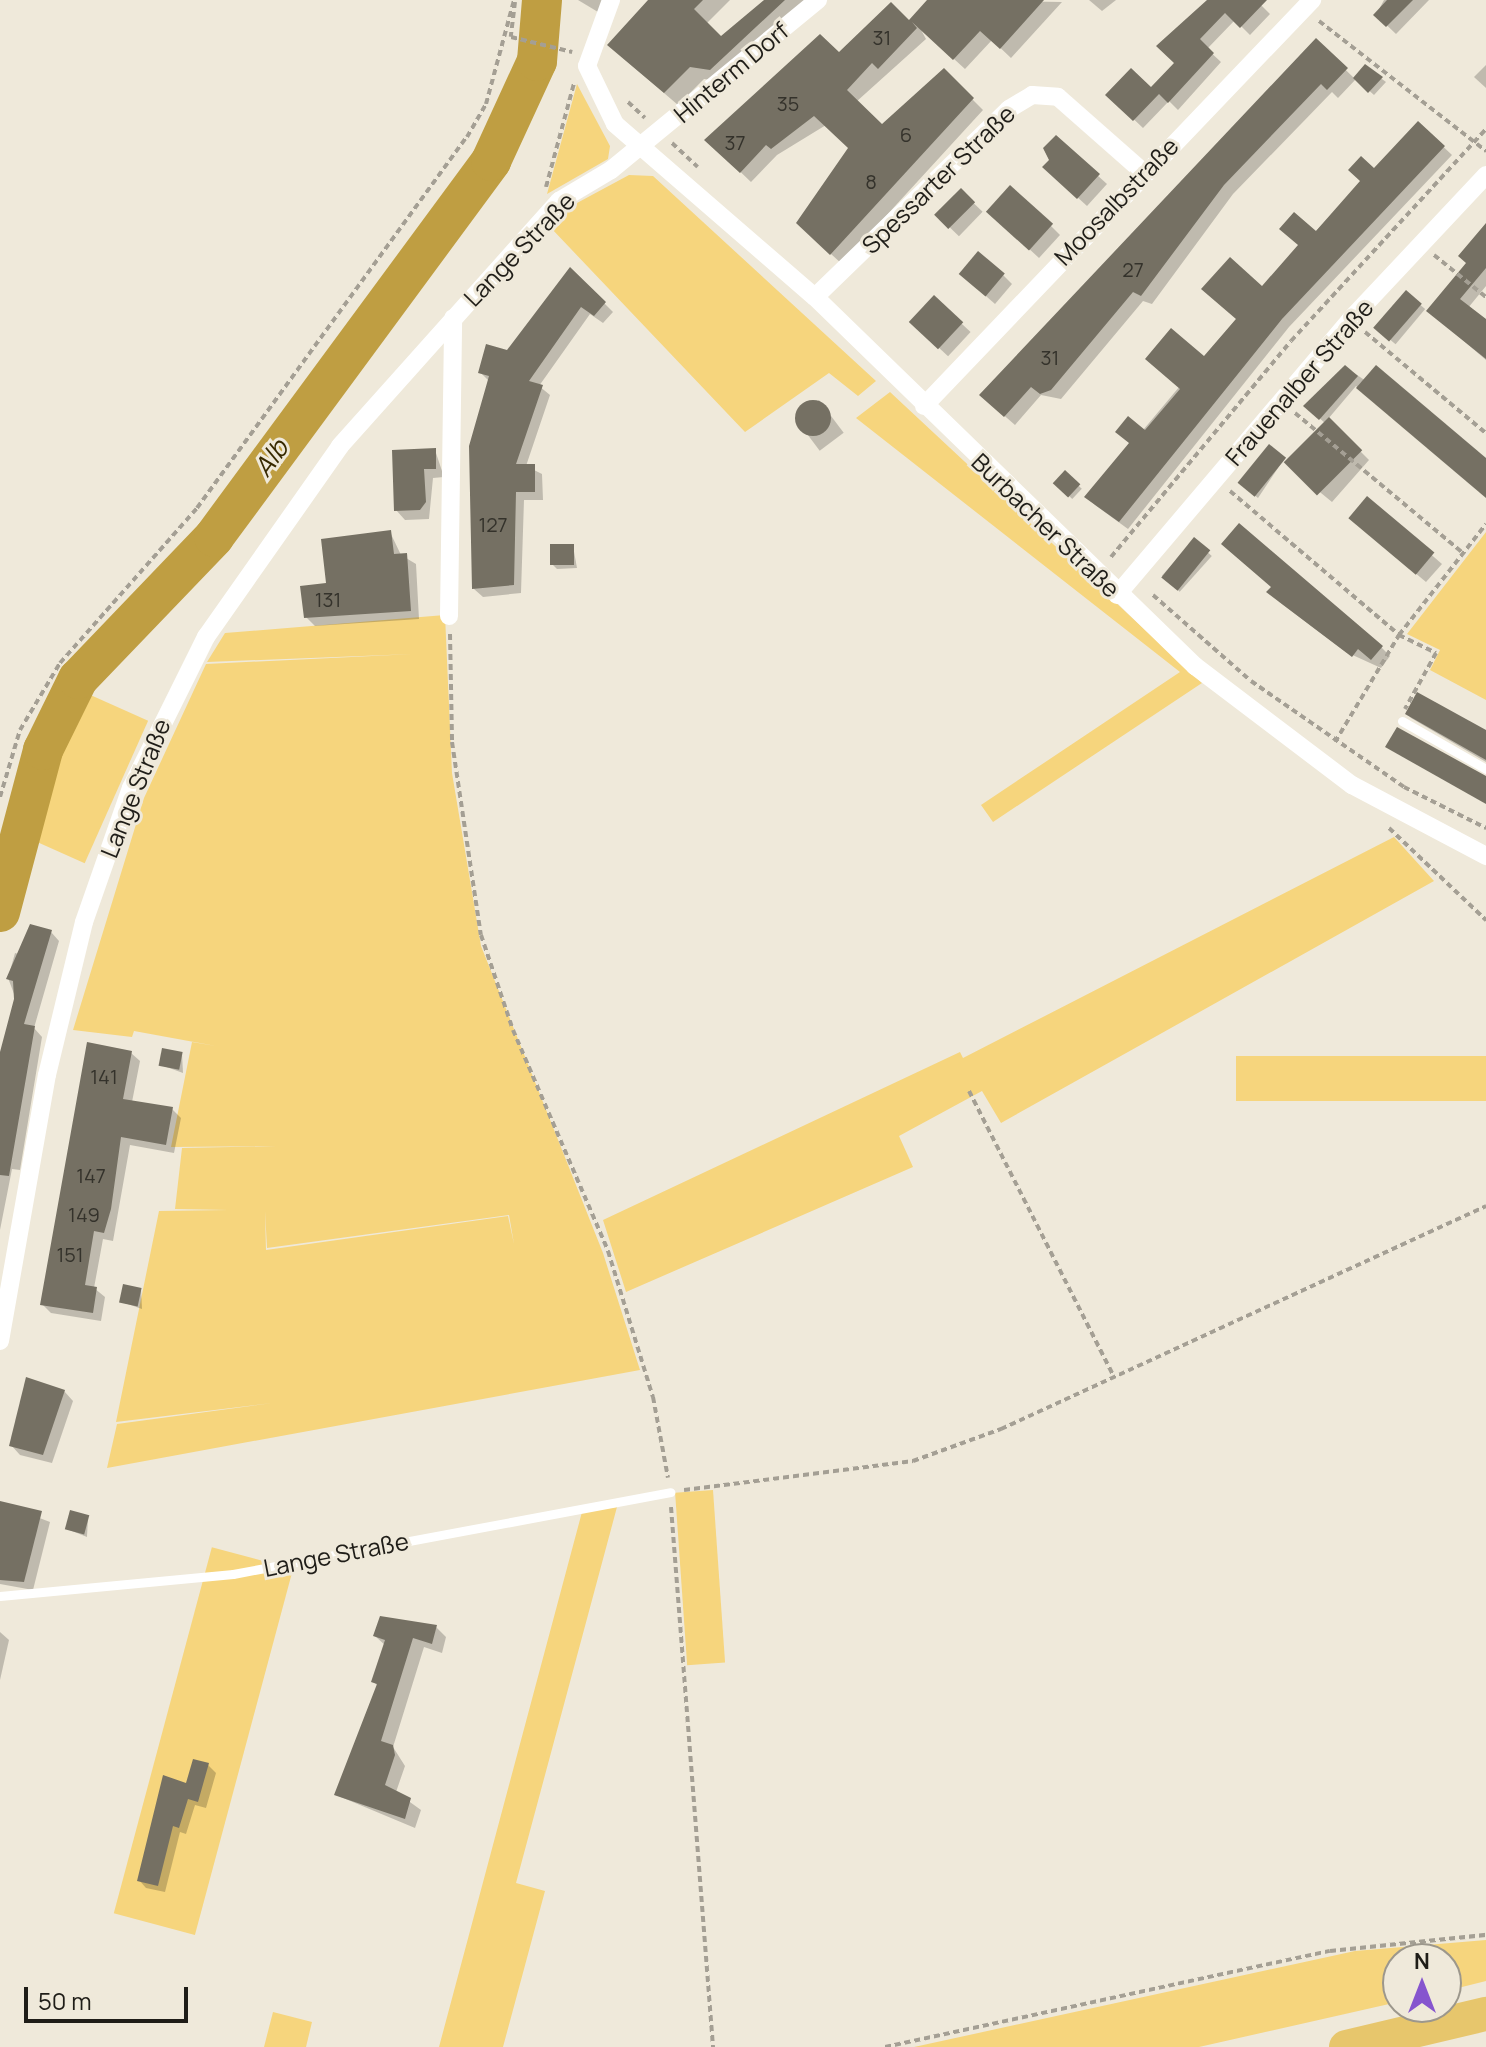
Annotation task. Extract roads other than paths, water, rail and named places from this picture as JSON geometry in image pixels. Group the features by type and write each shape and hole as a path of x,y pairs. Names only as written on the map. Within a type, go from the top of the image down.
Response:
{"highway":[{"path":"1346,2047 1486,2014"}],"street":[{"path":"611,0 587,66 601,105 644,144"},
{"name":"Hinterm Dorf","path":"644,144 818,0"},
{"name":"Moosalbstraße","path":"924,406 1142,171 1308,4"},
{"name":"Spessarter Straße","path":"815,297 1009,109 1032,95 1058,97 1142,171"},
{"name":"Lange Straße","path":"0,1341 66,992 131,788 173,696 253,561 340,446 544,217 644,144"},
{"name":"Burbacher Straße","path":"644,144 815,297 1117,595 1321,764 1486,856"},
{"name":"Frauenalber Straße","path":"1117,595 1350,320 1486,175"},
{"name":"Lange Straße","path":"449,616 453,318"}],"lane":[{"path":"1402,721 1486,769"},
{"name":"Lange Straße","path":"0,1596 233,1574 670,1492"}],"waterway":[{"name":"Alb","path":"0,912 43,750 78,679 214,537 491,161 537,61 542,0"}]}
